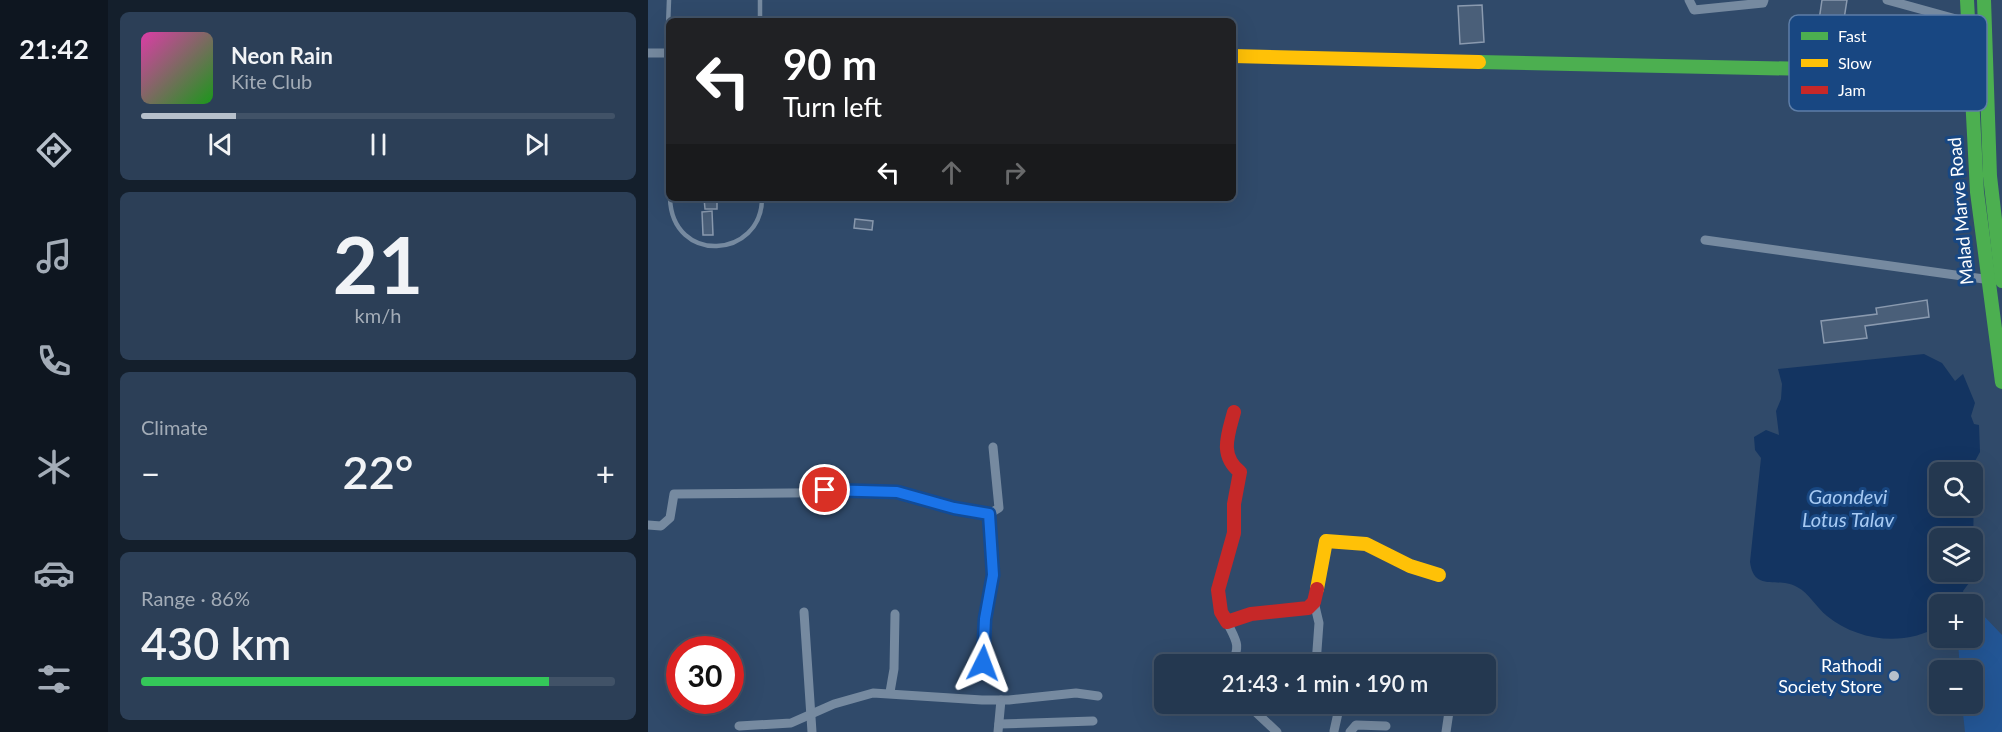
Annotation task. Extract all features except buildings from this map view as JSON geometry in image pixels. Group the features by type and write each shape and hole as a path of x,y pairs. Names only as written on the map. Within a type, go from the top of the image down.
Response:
{"street":[{"path":"1689,0 1694,10 1763,3 1764,0"},
{"path":"1887,0 1942,15"},
{"name":"Malad Marve Road","path":"1966,0 1967,15"},
{"path":"648,52 666,53"},
{"path":"1236,56 1789,69"},
{"name":"Malad Marve Road","path":"1974,111 1993,240 1984,279 2002,382"},
{"path":"1705,240 2002,281 1993,240 1986,111"},
{"path":"1234,412 1225,453 1228,464 1240,472 1233,509 1234,531 1219,584 1218,602 1220,615 1227,622 1237,644 1236,654"},
{"path":"648,525 661,526 670,518 674,494 897,492 954,508 989,514 999,508 993,447"},
{"path":"983,663 985,619 993,575 989,514"},
{"path":"1317,654 1319,623 1314,602 1326,541 1366,544 1410,566 1439,575"},
{"path":"1227,622 1251,614 1308,608 1314,602"},
{"path":"804,612 809,716 812,732"},
{"path":"890,692 894,669 895,614"},
{"path":"739,726 790,723 855,697 890,692 1001,700 1076,693 1098,696"},
{"path":"1001,700 999,728 1093,721"},
{"path":"1258,714 1277,732"},
{"path":"1337,732 1339,714"},
{"path":"1446,732 1449,714"},
{"path":"1350,732 1356,725 1386,726"}],"lane":[{"path":"669,0 669,18"},
{"path":"760,0 760,18"},
{"path":"671,201 675,223 683,236 694,243 711,246 729,244 751,231 758,219 761,201"}],"shaded area":[{"path":"1983,615 2002,635 2002,732 1965,732 1963,714 1983,714 1983,660 1959,660 1958,648 1983,648"}],"water":[{"name":"Gaondevi Lotus Talav","path":"1924,354 1942,363 1955,381 1963,374 1975,403 1971,416 1974,424 1979,425 1980,452 1975,462 1929,462 1929,516 1974,516 1973,528 1929,528 1929,582 1970,582 1963,591 1964,594 1929,594 1929,631 1896,639 1867,636 1827,616 1797,587 1762,581 1752,572 1750,562 1761,458 1755,450 1754,437 1766,430 1779,435 1776,411 1781,399 1782,384 1778,369"}],"traffic: fast":[{"path":"1967,0 1968,15"},
{"path":"1984,0 1985,15"},
{"path":"1479,62 1789,69"},
{"path":"1987,88 1990,176 2002,281"},
{"path":"1973,111 1977,192 2002,382"}],"traffic: slow":[{"path":"1236,56 1479,62"},
{"path":"1317,589 1326,541 1366,544 1410,566 1439,575"}],"traffic: jam":[{"path":"1234,412 1227,452 1229,459 1240,472 1234,504 1234,533 1218,590 1221,612 1227,622 1251,614 1308,608 1314,602 1317,589"}],"place":[{"name":"Rathodi Society Store","path":"1894,676"}],"route":[{"path":"825,490 897,492 954,508 989,514 993,575 985,619 983,663"}]}
